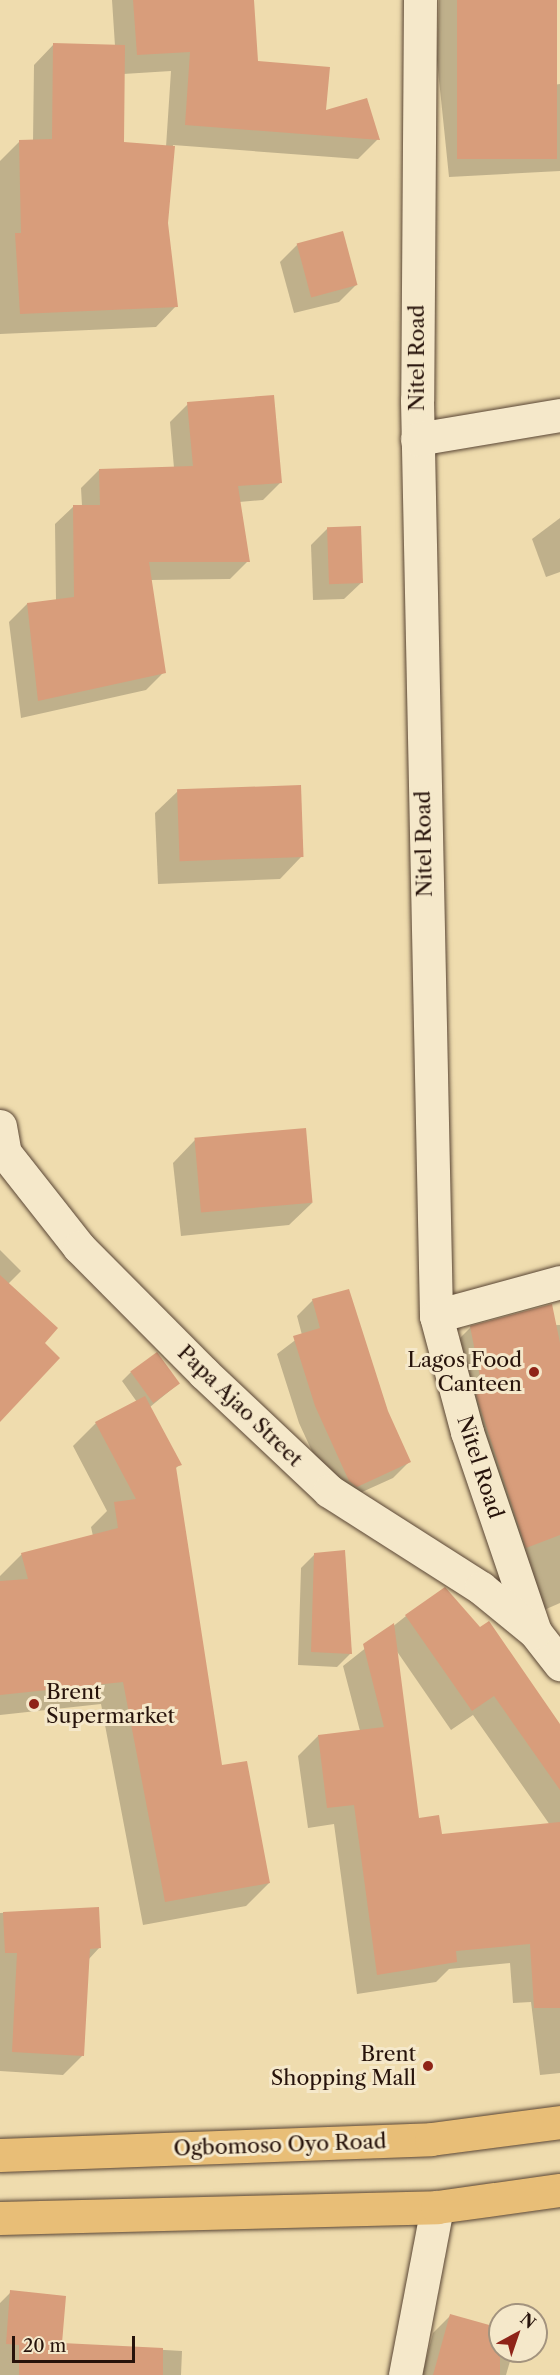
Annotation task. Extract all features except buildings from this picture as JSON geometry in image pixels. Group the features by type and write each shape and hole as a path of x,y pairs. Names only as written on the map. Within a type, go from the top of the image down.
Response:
{"highway":[{"name":"Ogbomoso Oyo Road","path":"0,2155 431,2139 560,2122"},
{"path":"0,2218 437,2206 560,2190"}],"street":[{"name":"Nitel Road","path":"420,0 417,439 436,1316 467,1432 535,1632 560,1664"},
{"path":"417,439 560,415"},
{"name":"Papa Ajao Street","path":"0,1126 5,1153 79,1247 212,1381 329,1491 482,1588 535,1632"},
{"path":"436,1316 560,1282"},
{"path":"405,2375 437,2206"}],"place":[{"name":"Lagos Food Canteen","path":"534,1372"},
{"name":"Brent Supermarket","path":"34,1704"},
{"name":"Brent Shopping Mall","path":"428,2066"}]}
